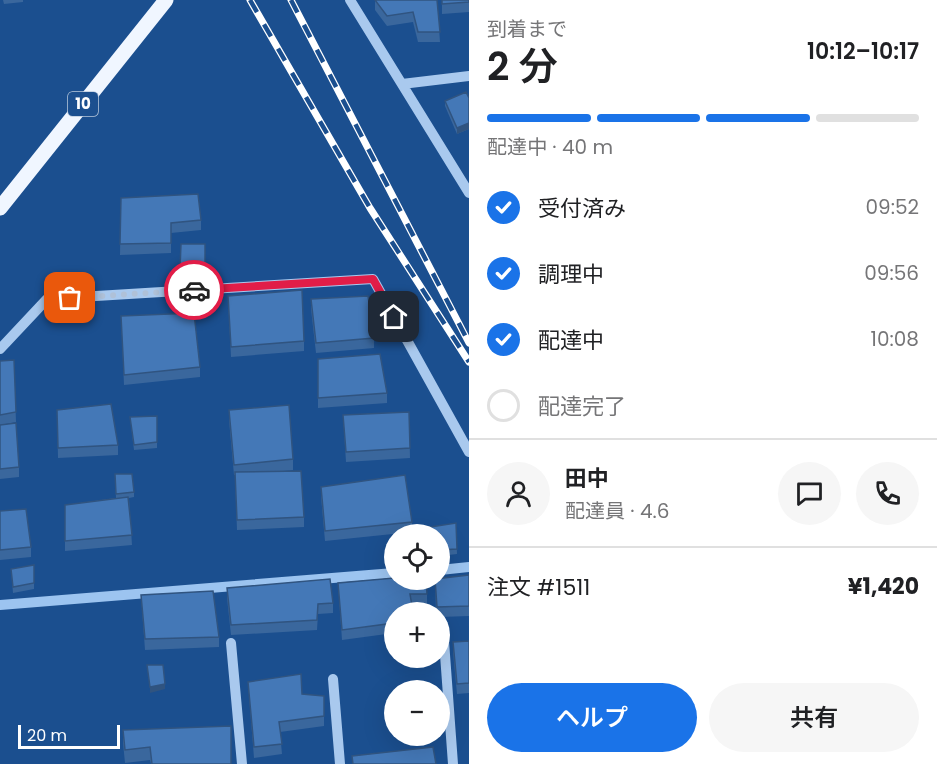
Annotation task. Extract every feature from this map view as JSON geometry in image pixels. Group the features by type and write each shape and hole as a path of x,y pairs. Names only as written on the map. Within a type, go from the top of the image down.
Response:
{"main road":[{"name":"10","path":"0,208 166,0"}],"street":[{"path":"350,0 469,193"},
{"path":"402,84 469,76"},
{"path":"0,349 47,299 373,279 469,452"},
{"path":"231,643 242,764"},
{"path":"446,668 453,764"},
{"path":"333,679 340,764"}],"building":[{"path":"375,0 437,0 440,32 418,32 413,12 387,16"},
{"path":"442,0 469,0 469,2 442,4"},
{"path":"466,92 469,98 469,123 457,128 445,101"},
{"path":"198,194 201,220 171,223 171,243 120,244 121,198"},
{"path":"181,244 205,244 205,268 180,269"},
{"path":"302,290 304,341 231,347 228,296"},
{"path":"368,296 374,338 316,343 311,299"},
{"path":"194,313 200,367 124,375 121,316"},
{"path":"380,354 387,393 318,398 318,359"},
{"path":"14,360 16,412 0,415 0,361"},
{"path":"111,404 118,445 58,448 57,410"},
{"path":"289,405 293,459 234,465 229,410"},
{"path":"409,412 410,448 346,452 343,415"},
{"path":"157,416 157,442 134,445 130,417"},
{"path":"16,423 19,467 0,469 0,425"},
{"path":"301,471 304,517 237,520 235,472"},
{"path":"115,474 132,474 134,492 116,494"},
{"path":"405,475 412,522 325,531 321,487"},
{"path":"128,497 132,535 65,541 65,505"},
{"path":"26,509 31,547 0,550 0,511"},
{"path":"456,523 457,549 450,549 450,524"},
{"path":"34,565 34,583 13,587 11,569"},
{"path":"469,575 469,606 450,607 450,602 437,602 436,590 450,590 450,577"},
{"path":"330,579 333,603 318,604 317,620 231,625 227,588"},
{"path":"384,579 384,590 427,590 427,594 410,594 411,602 384,602 384,624 342,630 338,583"},
{"path":"213,591 219,637 145,639 141,595"},
{"path":"469,641 469,683 457,684 453,642"},
{"path":"147,665 163,665 165,684 150,687"},
{"path":"301,674 302,694 324,696 324,716 279,722 282,744 254,747 248,682"},
{"path":"231,726 231,764 152,764 150,747 125,750 123,730"},
{"path":"433,747 436,764 353,764 352,756"}],"waterway":[{"path":"450,569 469,567"},
{"path":"0,605 384,574"}],"railway":[{"path":"250,0 370,208 469,362"},
{"path":"291,0 469,343"}],"way so far":[{"path":"70,298 194,290"}],"route":[{"path":"194,290 373,279 394,317"}]}
